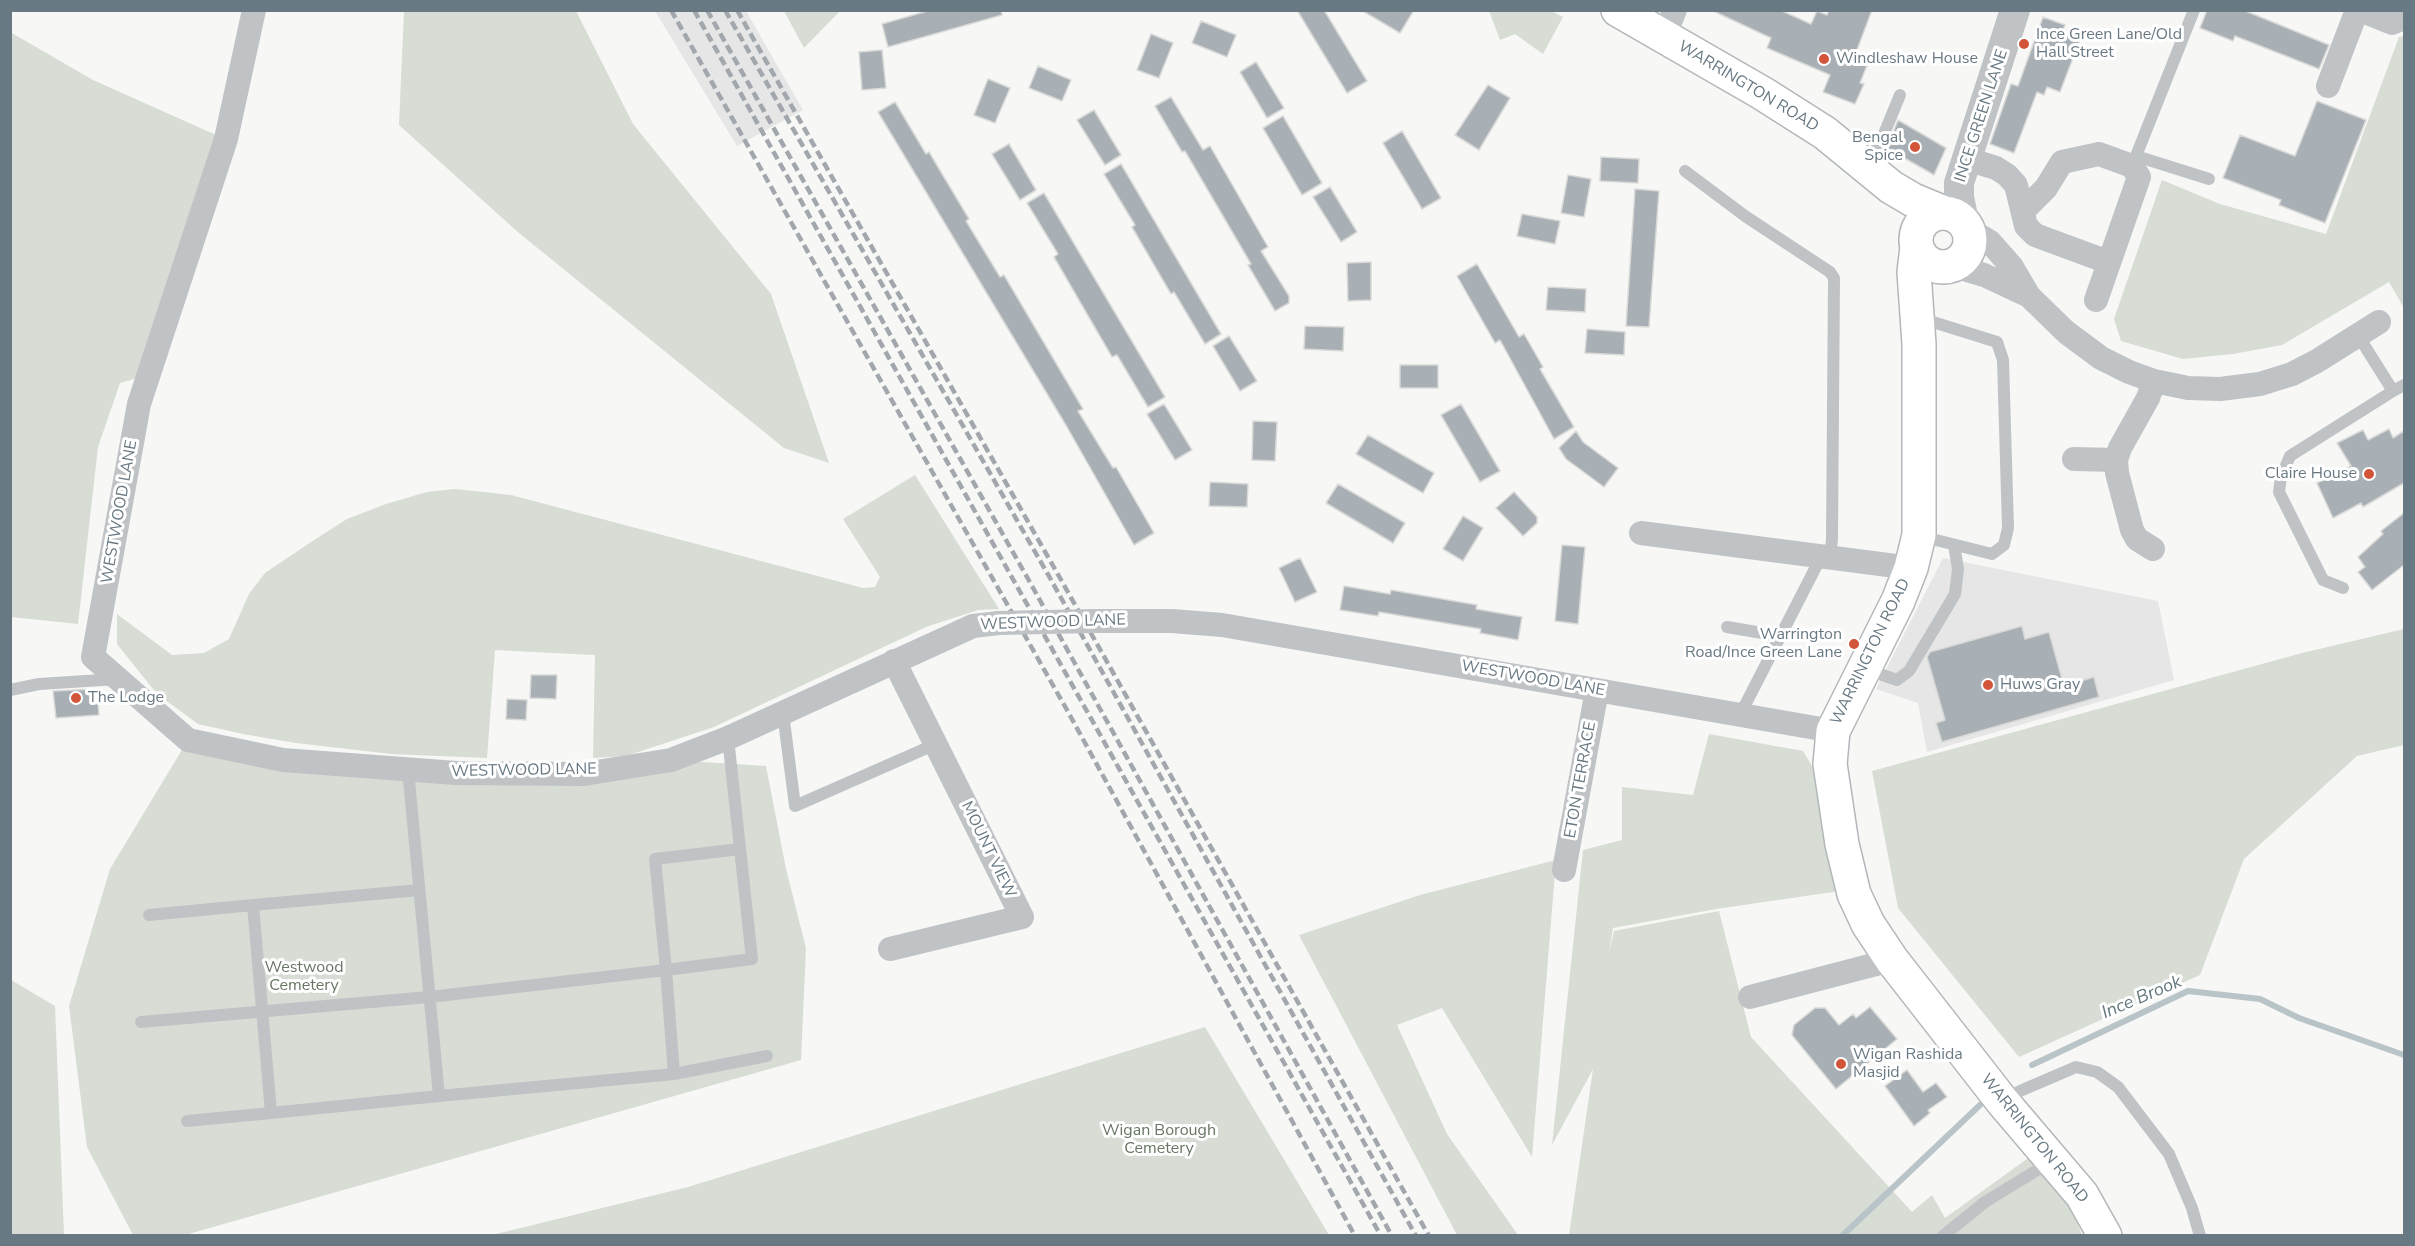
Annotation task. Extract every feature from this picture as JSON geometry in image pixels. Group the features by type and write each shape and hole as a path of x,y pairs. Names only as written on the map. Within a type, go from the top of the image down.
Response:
{"main road":[{"name":"WARRINGTON ROAD","path":"1618,10 1670,24 1762,93 1825,133 1866,168 1908,197 1958,221"},
{"name":"WARRINGTON ROAD","path":"1866,168 1916,246 1914,272 1920,327 1919,536 1911,568 1898,601 1833,730 1830,764 1854,894 1868,924 1892,960 2002,1101 2082,1195 2105,1236"},
{"path":"1933,214 1958,221 1970,246 1961,261 1952,266 1934,266 1920,255 1916,246 1919,226 1933,214"},
{"name":"WARRINGTON ROAD","path":"1920,327 1933,294 1952,266"}],"street":[{"name":"WESTWOOD LANE","path":"254,10 226,139 140,404 93,657 188,740 283,760 456,773 584,774 671,760 728,738 974,626 999,623 1093,621 1172,621 1222,625 1833,730"},
{"name":"INCE GREEN LANE","path":"1958,221 1959,190 1967,159 2015,10"},
{"path":"2328,86 2359,10 2392,23 2404,18"},
{"path":"2024,210 2046,188 2062,162 2099,154 2134,161 2139,177 2096,300"},
{"path":"1967,159 1996,168 2016,185 2024,210 2026,226 2035,235 2108,262"},
{"path":"1958,221 1990,242 2012,267 2029,296 2066,332 2101,358 2154,381 2188,388 2220,389 2260,384 2292,374 2359,337 2379,322"},
{"path":"1952,266 1984,275 2029,296"},
{"path":"2153,549 2137,539 2132,530 2117,473 2116,460 2120,448 2148,398 2154,381"},
{"path":"2074,459 2116,460"},
{"path":"1641,533 1911,568"},
{"name":"MOUNT VIEW","path":"890,949 1022,917 894,661"},
{"name":"ETON TERRACE","path":"1564,870 1597,690"},
{"path":"1750,997 1892,960"}],"lane":[{"path":"2194,10 2134,161 2209,179"},
{"path":"1866,168 1879,146 1900,95"},
{"path":"1685,171 1745,216 1830,272 1834,278 1832,539 1825,557 1780,636 1740,715"},
{"path":"1919,536 1992,554 2004,545 2008,528 2003,360 1997,342 1920,327"},
{"path":"2343,588 2323,580 2279,492 2281,477 2290,456 2399,388 2359,337"},
{"path":"1863,669 1897,680 1909,671 1954,594 1958,569 1954,545"},
{"path":"1727,627 1780,636"},
{"path":"10,690 39,684 119,679"},
{"path":"783,712 795,806 936,744"},
{"path":"141,1022 429,997 752,959 728,738"},
{"path":"408,770 439,1096"},
{"path":"674,1074 655,859 740,849"},
{"path":"149,915 419,890"},
{"path":"253,905 271,1113"},
{"path":"187,1121 674,1074 767,1056"},
{"path":"2002,1101 2076,1067 2097,1072 2118,1087 2169,1154 2192,1208 2200,1236"},
{"path":"1943,1236 1985,1202 2053,1161"}],"shaded area":[{"path":"655,11 746,11 803,110 737,146"},
{"path":"1943,558 2158,601 2174,680 1927,752 1918,703 1876,689"}],"green space":[{"path":"404,11 576,11 633,124 771,294 829,463 784,448 519,233 399,125"},
{"path":"784,11 840,11 804,48"},
{"path":"1489,11 1551,11 1563,17 1543,54 1515,34 1500,40"},
{"path":"10,32 93,80 216,135 155,333 145,347 144,376 120,383 98,447 78,624 11,617"},
{"path":"2404,36 2404,308 2389,282 2282,345 2233,354 2183,359 2121,341 2114,319 2162,180 2220,204 2326,234 2399,37"},
{"path":"915,475 999,609 978,610 926,627 714,727 626,756 593,758 595,655 495,650 487,758 391,754 296,743 198,724 157,694 117,644 117,614 172,655 204,653 229,639 249,594 265,573 311,542 347,519 386,504 427,492 455,489 511,495 863,588 875,587 880,577 843,519"},
{"path":"2404,629 2404,745 2357,756 2244,859 2200,975 2019,1057 1898,908 1872,771 2302,653"},
{"path":"1709,734 1803,751 1824,786 1840,891 1716,909 1613,928 1609,954 1614,931 1719,911 1751,1037 1912,1212 1932,1195 1945,1218 2031,1156 2073,1211 2082,1235 1569,1235 1593,1069 1552,1145 1583,850 1622,840 1622,787 1693,795"},
{"name":"Westwood Cemetery","path":"188,740 456,773 671,760 766,766 786,869 806,948 801,1060 185,1235 133,1235 87,1147 69,1006 110,869"},
{"path":"1556,860 1532,1157 1442,1008 1397,1025 1447,1134 1518,1235 1457,1235 1299,935 1420,895"},
{"path":"11,980 55,1006 64,1235 11,1235"},
{"name":"Wigan Borough Cemetery","path":"1205,1027 1329,1235 492,1235 688,1187"}],"building":[{"path":"931,10 1001,10 1002,15 888,47 882,24"},
{"path":"1297,10 1324,10 1367,81 1347,93"},
{"path":"1361,10 1414,10 1400,33"},
{"name":"Windleshaw House","path":"1711,10 1780,10 1811,24 1817,11 1827,15 1829,10 1872,10 1854,58 1868,63 1860,83 1864,84 1855,104 1823,92 1830,75 1767,48 1771,38"},
{"path":"2207,10 2243,10 2329,45 2319,69 2235,36 2233,41 2200,28"},
{"path":"2043,17 2065,25 2063,30 2081,37 2060,92 2047,87 2044,95 2037,92 2014,153 1990,144 2011,84 2018,86"},
{"path":"1201,21 1236,35 1227,57 1192,43"},
{"path":"1151,34 1173,43 1159,78 1137,70"},
{"path":"882,50 886,88 862,90 859,52"},
{"path":"1256,62 1284,108 1267,118 1240,72"},
{"path":"1038,66 1071,80 1062,101 1029,88"},
{"path":"988,79 1010,88 995,123 974,115"},
{"path":"1488,85 1510,98 1479,150 1455,135"},
{"path":"1171,97 1203,150 1210,146 1268,247 1261,251 1289,296 1289,303 1275,311 1248,265 1251,264 1185,151 1182,152 1155,106"},
{"path":"2317,101 2366,120 2325,223 2279,205 2281,200 2223,178 2240,135 2295,156"},
{"path":"895,102 926,154 929,152 969,219 966,221 1000,277 1004,275 1083,409 1078,411 1113,468 1116,467 1154,533 1134,545 1067,427 878,112"},
{"path":"1094,110 1121,155 1105,165 1077,120"},
{"path":"1283,116 1322,183 1302,195 1263,128"},
{"name":"Bengal Spice","path":"1898,120 1946,148 1934,175 1887,148"},
{"path":"1402,131 1441,198 1422,209 1383,143"},
{"path":"1009,144 1036,190 1020,200 992,154"},
{"path":"1601,157 1639,159 1638,183 1600,181"},
{"path":"1121,164 1221,334 1205,344 1174,292 1171,294 1132,227 1135,225 1104,174"},
{"path":"1568,175 1591,179 1584,217 1561,213"},
{"path":"1330,187 1357,232 1341,242 1313,197"},
{"path":"1635,189 1659,191 1649,327 1626,326"},
{"path":"1044,193 1165,397 1148,407 1117,355 1112,357 1054,257 1058,254 1027,203"},
{"path":"1522,214 1560,221 1555,244 1517,236"},
{"path":"1371,262 1371,300 1348,301 1347,263"},
{"path":"1477,264 1519,337 1524,334 1543,367 1540,369 1574,427 1554,439 1500,340 1495,343 1457,276"},
{"path":"1548,287 1586,289 1585,312 1546,310"},
{"path":"1305,326 1344,327 1343,351 1304,349"},
{"path":"1587,329 1625,332 1624,355 1585,353"},
{"path":"1229,336 1257,381 1240,391 1213,346"},
{"path":"1400,365 1438,365 1438,388 1400,388"},
{"path":"1164,404 1192,450 1175,460 1147,414"},
{"path":"1461,404 1500,471 1480,482 1441,415"},
{"path":"1253,421 1277,422 1275,461 1252,460"},
{"name":"Claire House","path":"2389,429 2393,438 2404,431 2404,483 2363,507 2361,503 2333,518 2317,483 2351,466 2337,443 2363,430 2368,440"},
{"path":"1576,431 1583,442 1618,468 1604,487 1566,459 1559,448"},
{"path":"1368,435 1434,473 1423,493 1356,454"},
{"path":"1210,482 1248,484 1247,507 1209,506"},
{"path":"1338,484 1405,523 1393,543 1326,503"},
{"path":"1514,492 1537,517 1537,523 1523,536 1496,508"},
{"path":"2404,513 2404,565 2372,590 2358,572 2365,567 2358,557 2383,534 2381,531"},
{"path":"1463,516 1483,528 1463,561 1443,549"},
{"path":"1562,545 1585,547 1578,624 1555,621"},
{"path":"1300,558 1317,592 1295,602 1279,568"},
{"path":"1344,586 1390,594 1391,590 1477,605 1476,609 1522,617 1518,640 1480,633 1481,629 1379,612 1378,616 1340,610"},
{"name":"Huws Gray","path":"2022,626 2025,639 2049,632 2064,686 2094,677 2099,697 1942,742 1936,723 1945,720 1927,657 1930,652"},
{"path":"531,675 557,675 556,699 530,698"},
{"name":"The Lodge","path":"97,689 99,715 56,718 53,691"},
{"path":"507,699 527,700 526,720 506,719"},
{"name":"Wigan Rashida Masjid","path":"1870,1007 1897,1039 1836,1089 1792,1035 1794,1025 1815,1008 1825,1008 1839,1025 1853,1014 1856,1018"},
{"path":"1907,1070 1923,1092 1936,1083 1947,1097 1928,1110 1930,1113 1914,1126 1885,1086"}],"waterway":[{"name":"Ince Brook","path":"2032,1065 2188,991 2260,999 2299,1018 2404,1055"},
{"name":"Ince Brook","path":"1842,1236 1980,1105"}],"railway":[{"path":"671,10 1067,710 1355,1236"},
{"path":"694,10 1381,1236"},
{"path":"707,10 1032,586 1392,1236"},
{"path":"725,10 1050,578 1416,1236"},
{"path":"737,10 1060,578 1429,1236"}],"place":[{"name":"Ince Green Lane/Old Hall Street","path":"2024,44"},
{"name":"Windleshaw House","path":"1824,59"},
{"name":"Bengal Spice","path":"1915,147"},
{"name":"Claire House","path":"2369,474"},
{"name":"Warrington Road/Ince Green Lane","path":"1854,644"},
{"name":"Huws Gray","path":"1988,685"},
{"name":"The Lodge","path":"76,698"},
{"name":"Wigan Rashida Masjid","path":"1841,1064"}]}
